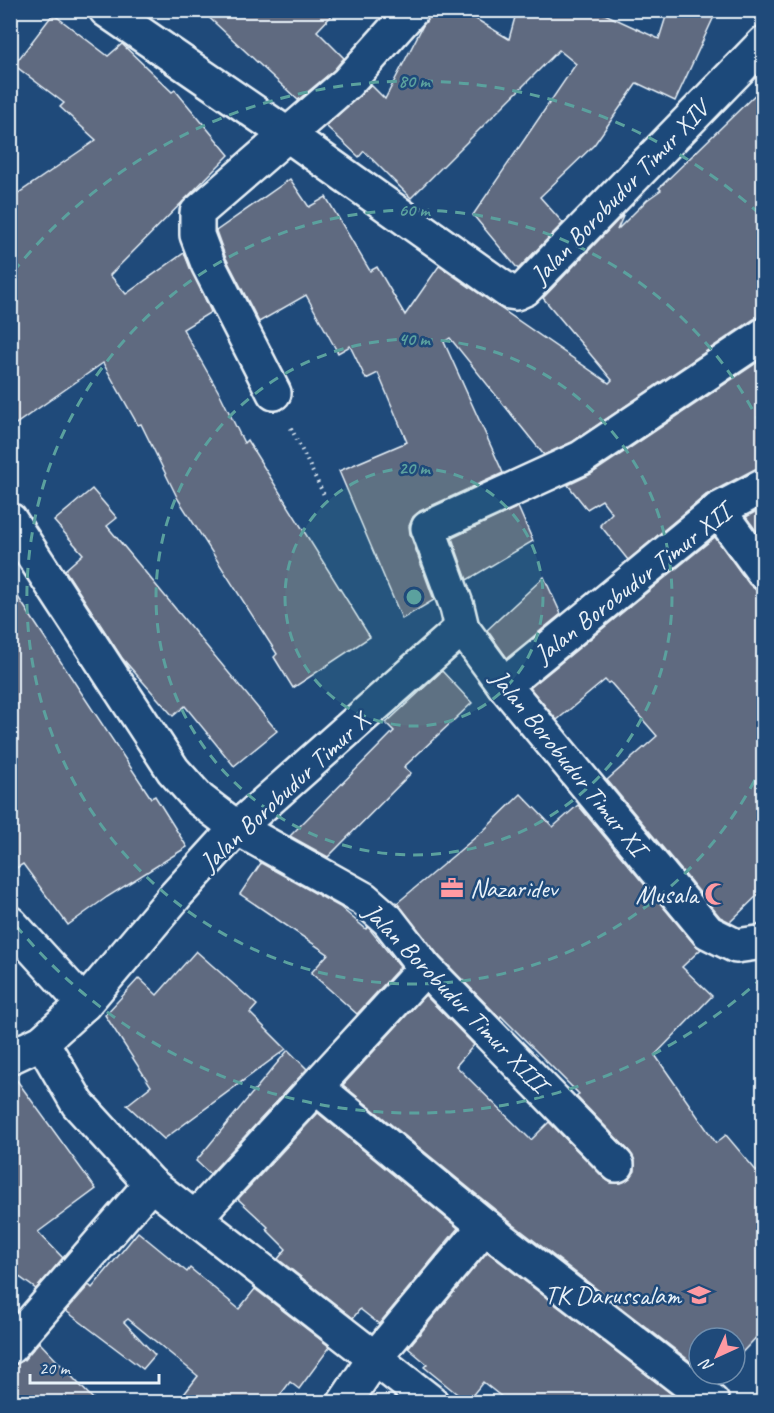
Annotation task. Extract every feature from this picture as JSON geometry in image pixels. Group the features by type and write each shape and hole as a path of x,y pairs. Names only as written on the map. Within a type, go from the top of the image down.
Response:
{"street":[{"name":"Jalan Borobudur Timur XIV","path":"106,10 288,135 508,292 516,293 525,289 550,264 764,43"},
{"path":"274,393 208,264 197,235 196,213 347,83 412,10"},
{"path":"462,628 457,607 428,528 581,458 764,335"},
{"name":"Jalan Borobudur Timur XII","path":"504,685 718,510 764,486"},
{"path":"718,510 764,573"},
{"name":"Jalan Borobudur Timur XIII","path":"10,520 173,770 199,799 237,828 364,899 388,920 425,968 617,1165"},
{"name":"Jalan Borobudur Timur XI","path":"462,628 504,685 708,932 736,946 764,942"},
{"name":"Jalan Borobudur Timur X","path":"10,1057 42,1042 84,1004 176,895 237,828 462,628"},
{"path":"10,923 84,1004"},
{"path":"195,1218 425,968"},
{"path":"42,1042 78,1104 151,1185 431,1402"},
{"path":"316,1087 485,1226 712,1402"},
{"path":"10,1347 151,1185"},
{"path":"345,1402 374,1359 485,1226"}],"path":[{"path":"274,393 325,497"}],"building":[{"path":"201,10 337,10 317,31 344,58 334,70 298,100"},
{"path":"431,10 461,10 509,39 517,10 596,10 659,39 668,10 717,10 675,101 637,83 594,145 540,197 563,223 518,269 473,215 576,64 559,50 411,198 364,151 359,157 326,126 371,85 385,99"},
{"path":"53,14 108,56 122,44 172,92 175,90 229,155 110,275 126,294 184,253 211,312 183,329 221,396 244,443 247,440 370,637 293,688 274,657 277,654 178,499 141,424 138,425 103,363 10,428 10,199 96,140 60,107 64,103 14,65"},
{"path":"764,86 764,316 754,319 572,442 544,455 450,338 444,342 503,473 420,511 413,517 409,526 410,534 434,600 402,619 339,471 407,442 378,373 366,379 350,346 338,353 306,295 259,322 225,256 216,231 290,179 309,207 326,197 370,271 377,267 405,315 439,266 609,383 612,380 543,298 624,214 617,230 647,200 661,190 659,188"},
{"path":"764,358 764,467 755,469 706,495 628,560 600,525 612,513 602,500 587,509 568,485 591,474"},
{"path":"92,489 117,518 107,526 277,731 234,766 185,706 173,716 122,658 65,570 83,554 54,521"},
{"path":"518,507 533,541 467,580 452,538"},
{"path":"764,507 764,541 746,517"},
{"path":"715,537 749,584 756,590 764,591 764,889 730,922 720,917 607,780 657,736 610,682 605,680 557,720 530,688"},
{"path":"544,577 561,614 507,658 487,630"},
{"path":"10,585 151,798 155,796 187,847 107,897 68,925 23,864 10,872"},
{"path":"442,671 472,703 404,767 411,773 328,857 290,836 394,731 386,723"},
{"path":"521,794 553,827 578,805 694,944 701,949 682,967 712,996 655,1055 716,1143 726,1135 764,1180 764,1329 747,1347 747,1326 687,1326 687,1359 514,1225 343,1085 425,995 474,1045 456,1066 531,1140 549,1122 611,1183 621,1183 630,1178 635,1171 635,1161 630,1152 576,1096 579,1094 439,956 397,903 483,831"},
{"path":"261,863 340,907 366,929 368,927 400,967 357,1014 311,973 328,954 240,894"},
{"path":"196,951 257,1005 250,1013 286,1049 164,1139 127,1105 151,1086 105,1015 139,978 157,995"},
{"path":"288,1050 307,1069 210,1174 196,1161"},
{"path":"10,1075 13,1075 96,1189 38,1232 63,1258 36,1289 10,1270"},
{"path":"318,1113 458,1228 379,1324 360,1309 353,1318 278,1259 286,1249 266,1229 268,1227 238,1199"},
{"path":"138,1232 187,1272 190,1268 239,1309 255,1289 330,1347 299,1389 290,1382 275,1402 178,1402 198,1376 128,1319 124,1322 155,1355 143,1369 66,1311 89,1285 92,1288"},
{"path":"487,1252 682,1402 508,1402 483,1382 467,1402 424,1367 427,1364 408,1348"},
{"path":"39,1342 96,1402 10,1402 10,1365 24,1360"}],"place":[{"name":"Nazaridev","path":"452,888"},
{"name":"Musala","path":"716,894"},
{"name":"TK Darussalam","path":"699,1295"}]}
